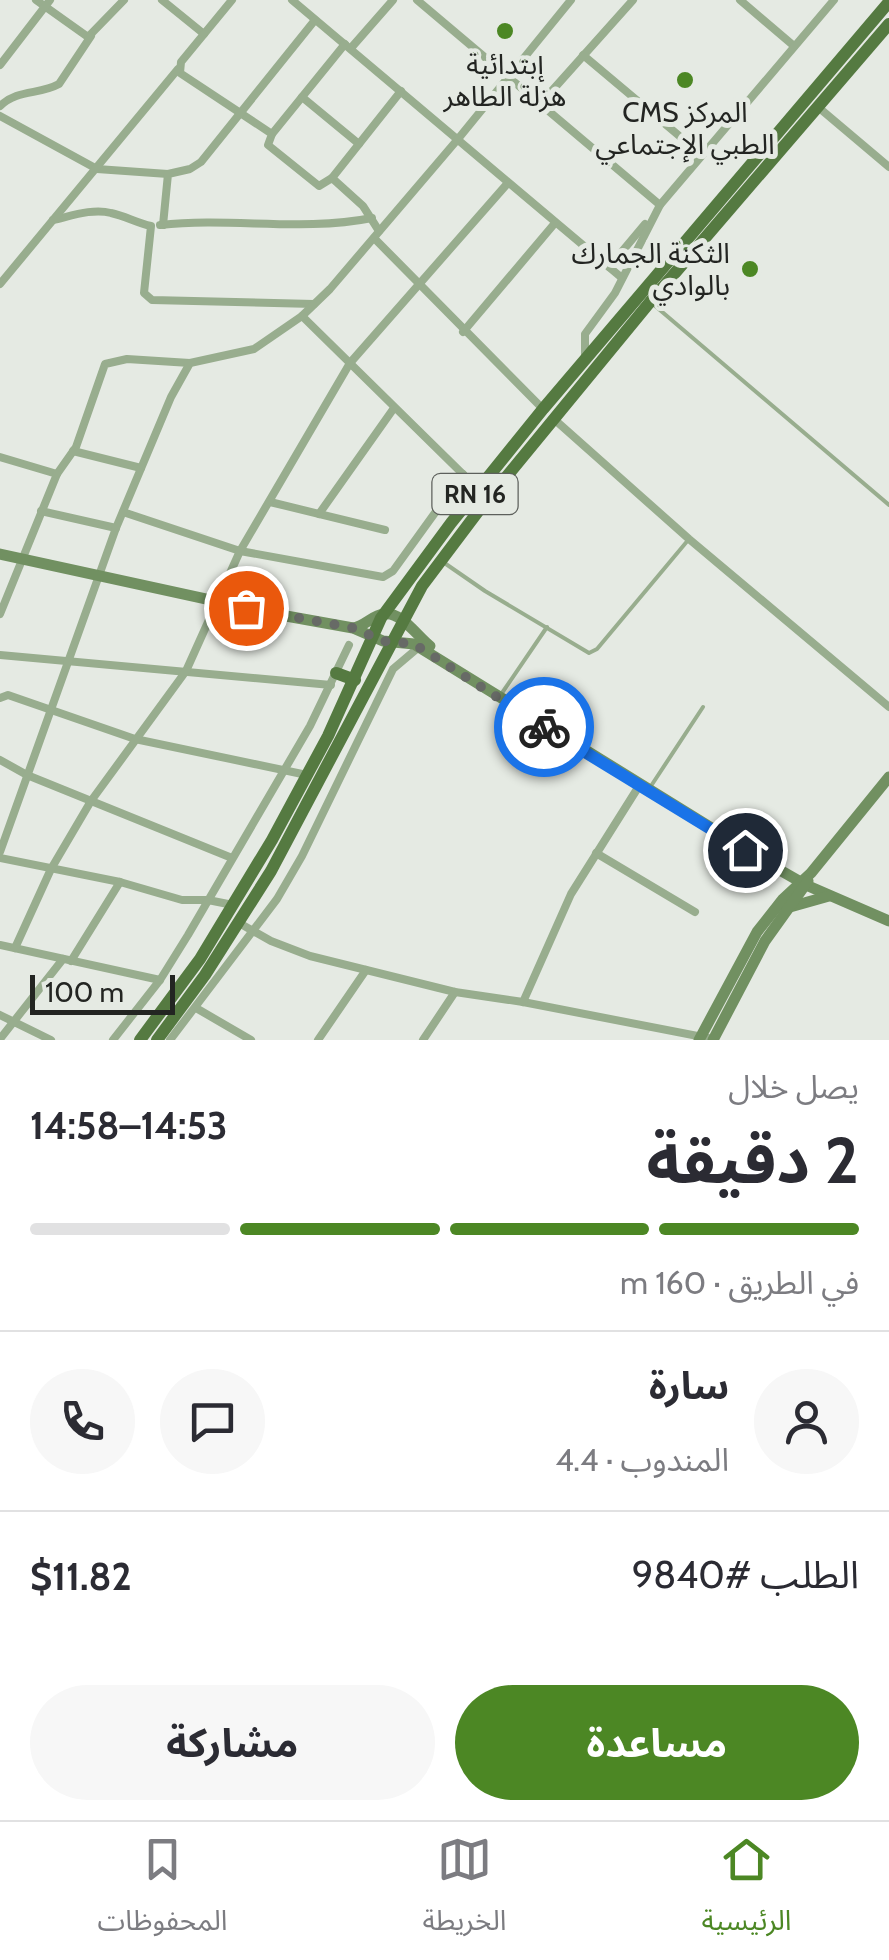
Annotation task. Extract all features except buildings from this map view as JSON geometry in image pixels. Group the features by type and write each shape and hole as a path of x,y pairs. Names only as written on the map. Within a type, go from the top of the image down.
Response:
{"main road":[{"name":"RN 16","path":"156,1040 239,923 315,776 384,613 543,410 889,2"},
{"name":"RN 16","path":"140,1040 200,959 357,709 422,586 440,560 650,302 889,24"},
{"path":"334,679 355,680"},
{"path":"357,709 372,715"},
{"path":"315,776 339,783"}],"street":[{"path":"36,0 47,3 84,36 91,36"},
{"path":"0,106 12,96 58,84 91,36 124,0"},
{"path":"162,0 204,34"},
{"path":"0,284 232,0"},
{"path":"292,0 622,278"},
{"path":"304,10 313,0"},
{"path":"393,0 302,98 272,134 268,145 319,186 332,178 401,90"},
{"path":"418,0 510,76 658,209"},
{"path":"0,614 41,511 73,451 105,364 127,360 190,363 254,350 302,316 458,139 570,0"},
{"path":"541,103 633,0"},
{"path":"740,0 794,46"},
{"path":"608,267 834,0"},
{"path":"1,62 47,3"},
{"path":"0,116 97,169 168,174 190,169 201,162 315,20"},
{"path":"584,56 702,155"},
{"path":"178,68 272,134"},
{"path":"302,98 359,144"},
{"path":"818,107 889,167"},
{"path":"163,225 168,174"},
{"path":"332,178 372,218 376,234 464,332 543,410"},
{"path":"15,948 51,869 91,802 186,671 240,551 350,362 507,184"},
{"path":"584,361 584,337 608,304 658,209"},
{"path":"53,220 90,212 112,213 128,222 151,226 204,220 302,226 372,218"},
{"path":"464,332 555,222"},
{"path":"151,226 144,293 147,298 314,304"},
{"path":"302,316 478,489"},
{"path":"190,363 171,397 116,528 0,855 182,900 234,905"},
{"path":"319,514 394,408"},
{"path":"555,420 889,707"},
{"path":"73,451 141,468"},
{"path":"0,457 58,474"},
{"path":"123,512 240,551 387,576 463,474"},
{"path":"270,502 384,530"},
{"path":"41,511 116,528"},
{"path":"0,554 353,628 372,637 418,647 502,693 645,786 831,896 889,921"},
{"path":"353,628 384,613 404,623 463,672 778,869 807,881"},
{"path":"113,1040 160,980 208,900 284,771 349,645"},
{"path":"170,1040 254,932 302,856 398,662 418,647"},
{"path":"0,655 334,679"},
{"path":"0,698 8,695 135,739 315,776"},
{"path":"0,760 27,776 232,858"},
{"path":"239,923 288,949 455,992 706,1038 786,903 889,776"},
{"path":"523,1002 571,894 645,786"},
{"path":"596,853 695,912"},
{"path":"778,869 786,903"},
{"path":"0,1038 67,960 120,882"},
{"path":"786,903 831,896"},
{"path":"0,945 160,980"},
{"path":"318,1040 366,970"},
{"path":"424,1040 455,992"},
{"path":"196,1008 251,1040"},
{"path":"0,1015 51,1040"}],"lane":[{"path":"650,302 889,505"},
{"path":"440,560 583,650 593,652 690,539"},
{"path":"502,693 547,627"},
{"path":"645,786 703,707"}],"way so far":[{"path":"246,608 353,628 383,641 414,644 544,727"}],"place":[{"name":"إبتدائية هزلة الطاهر","path":"505,31"},
{"name":"CMS المركز الطبي الإجتماعي","path":"685,80"},
{"name":"الثكنة الجمارك بالوادي","path":"750,269"}],"route":[{"path":"544,727 745,850"}]}
